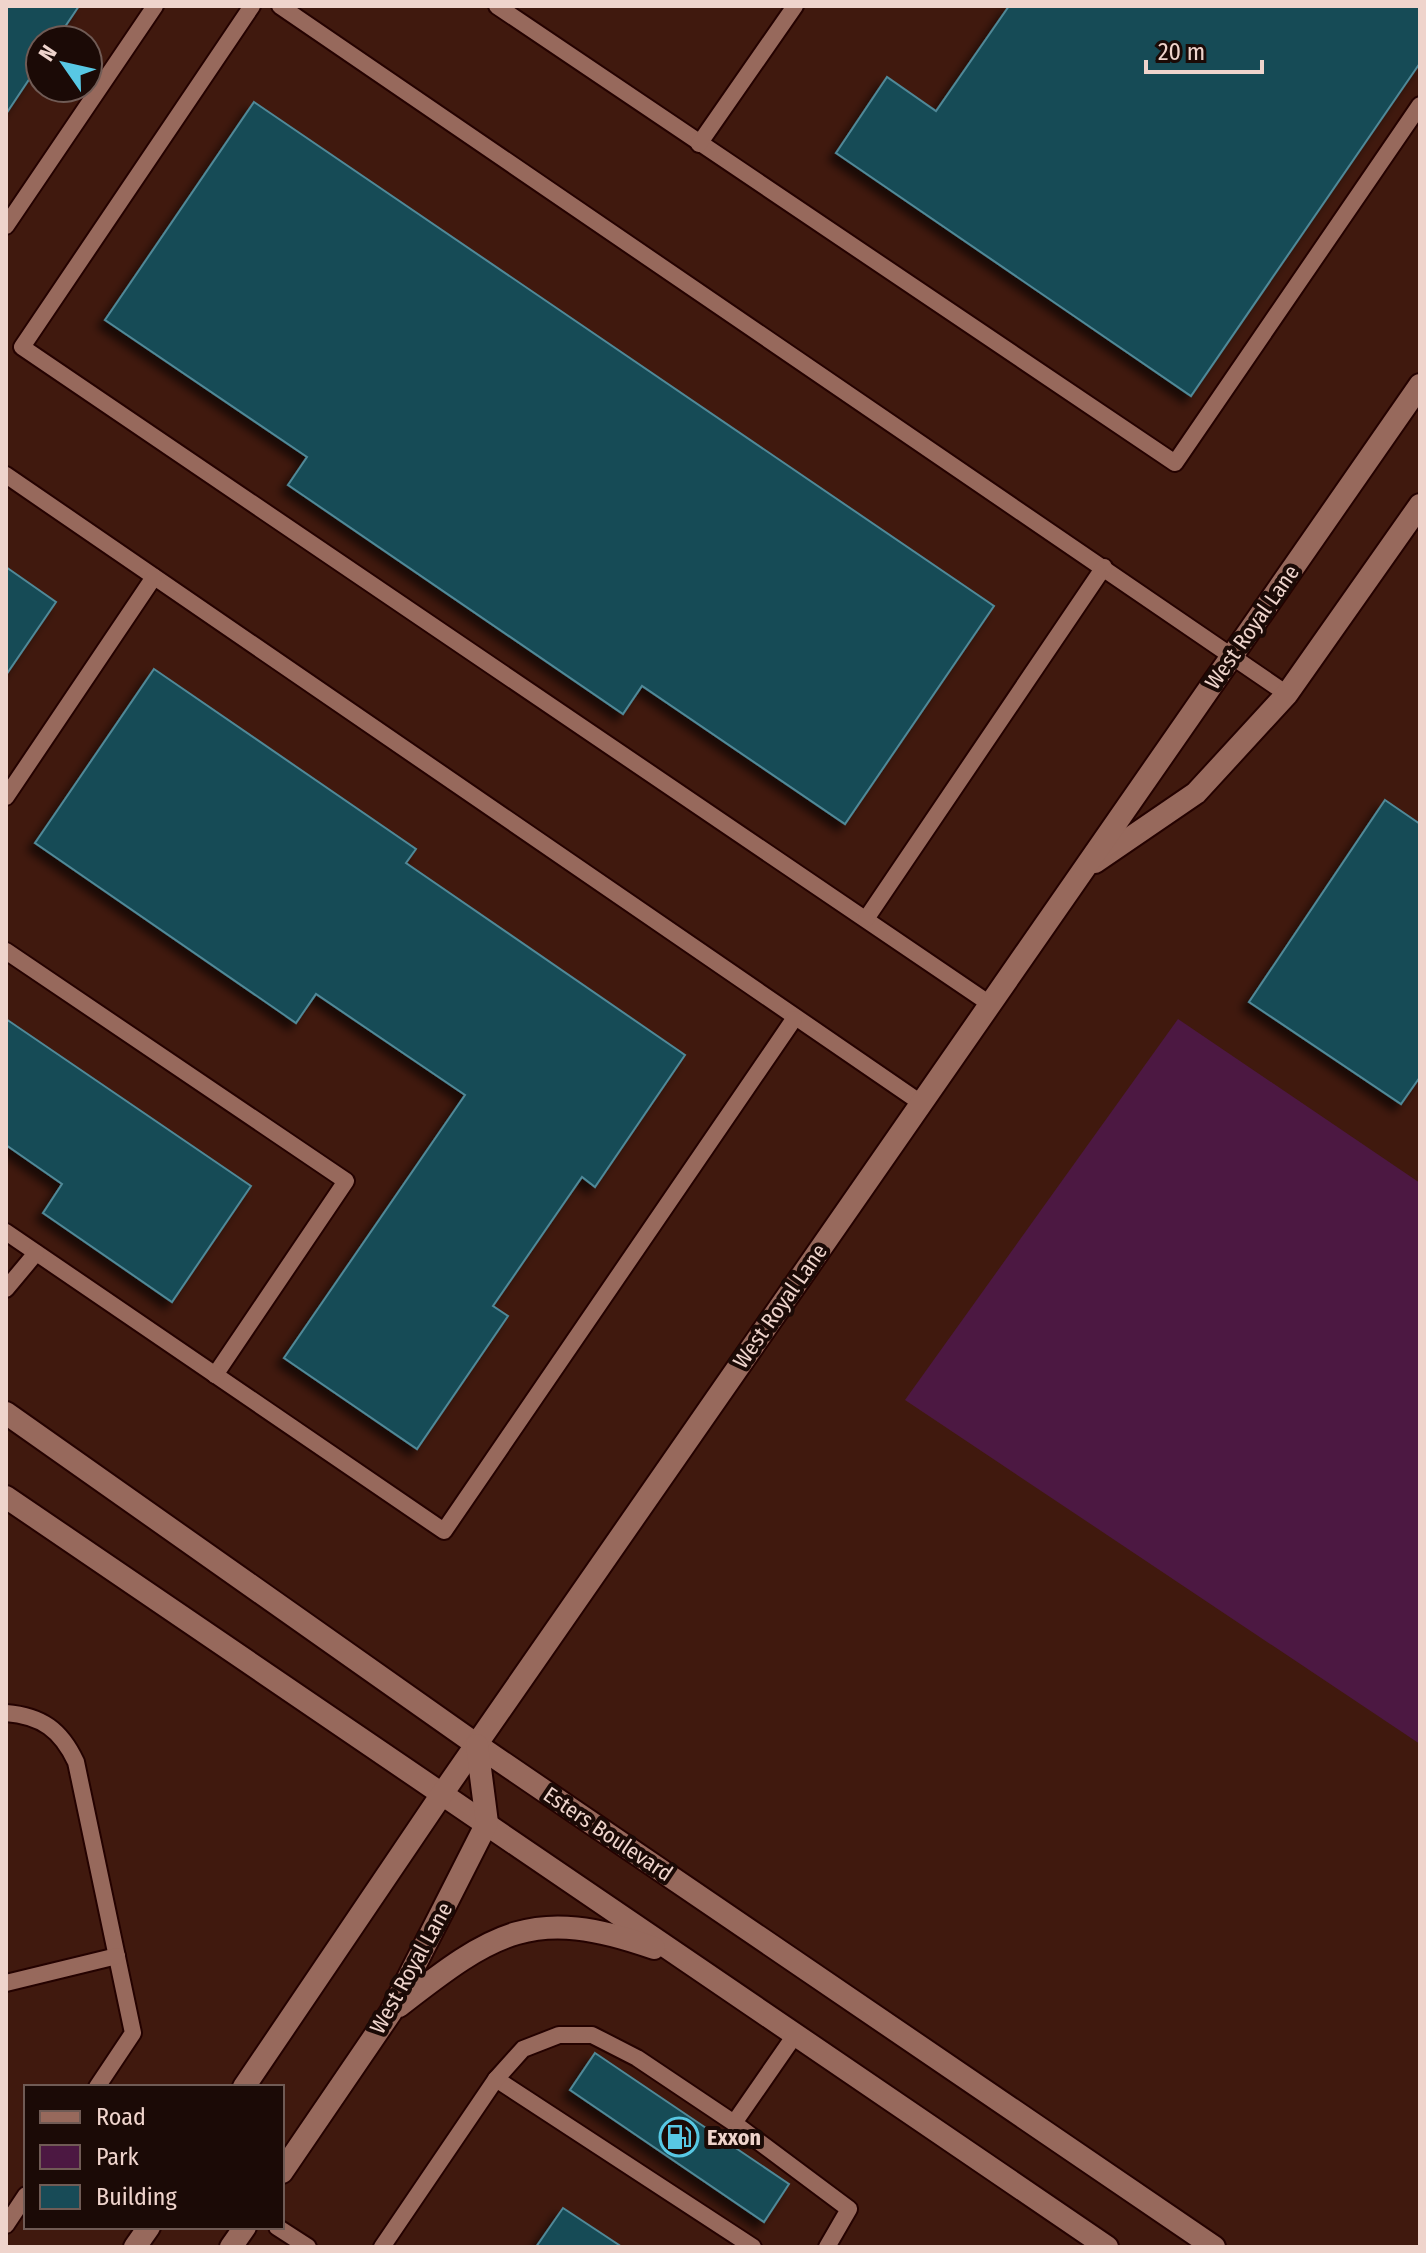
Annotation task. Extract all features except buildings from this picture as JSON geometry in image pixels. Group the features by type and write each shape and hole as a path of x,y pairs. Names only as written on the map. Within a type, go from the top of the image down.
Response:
{"main road":[{"name":"West Royal Lane","path":"245,2085 442,1794 1420,385"},
{"name":"West Royal Lane","path":"1084,869 1196,793 1287,694 1420,505"},
{"name":"Esters Boulevard","path":"6,1413 477,1745 1203,2244"},
{"path":"6,1497 1107,2247"},
{"path":"477,1745 487,1823"},
{"name":"West Royal Lane","path":"284,2169 391,2012 487,1823"},
{"path":"391,2012 459,1959 518,1930 574,1927 608,1932 685,1959"},
{"path":"135,2247 148,2229"},
{"path":"231,2247 244,2229"}],"lane":[{"path":"6,226 155,6"},
{"path":"252,6 22,347 990,1004"},
{"path":"280,6 1233,654 1287,694"},
{"path":"497,6 1175,463 1420,105"},
{"path":"699,144 795,6"},
{"path":"6,475 794,1019 921,1103"},
{"path":"866,919 1104,567"},
{"path":"6,797 154,577"},
{"path":"6,951 346,1181 215,1375"},
{"path":"6,1232 444,1531 794,1019"},
{"path":"6,1289 36,1253"},
{"path":"6,1713 27,1715 49,1724 66,1741 76,1762 133,2033 98,2085"},
{"path":"6,1983 117,1956"},
{"path":"382,2247 496,2079 523,2049 559,2035 592,2035 637,2058 734,2123 849,2209 827,2247"},
{"path":"734,2123 795,2035"},
{"path":"496,2079 753,2247"},
{"path":"6,2225 24,2198"},
{"path":"280,2229 308,2247"}],"green space":[{"path":"1178,1019 1420,1183 1420,1744 905,1400"}],"place":[{"name":"Exxon","path":"679,2137"}]}
